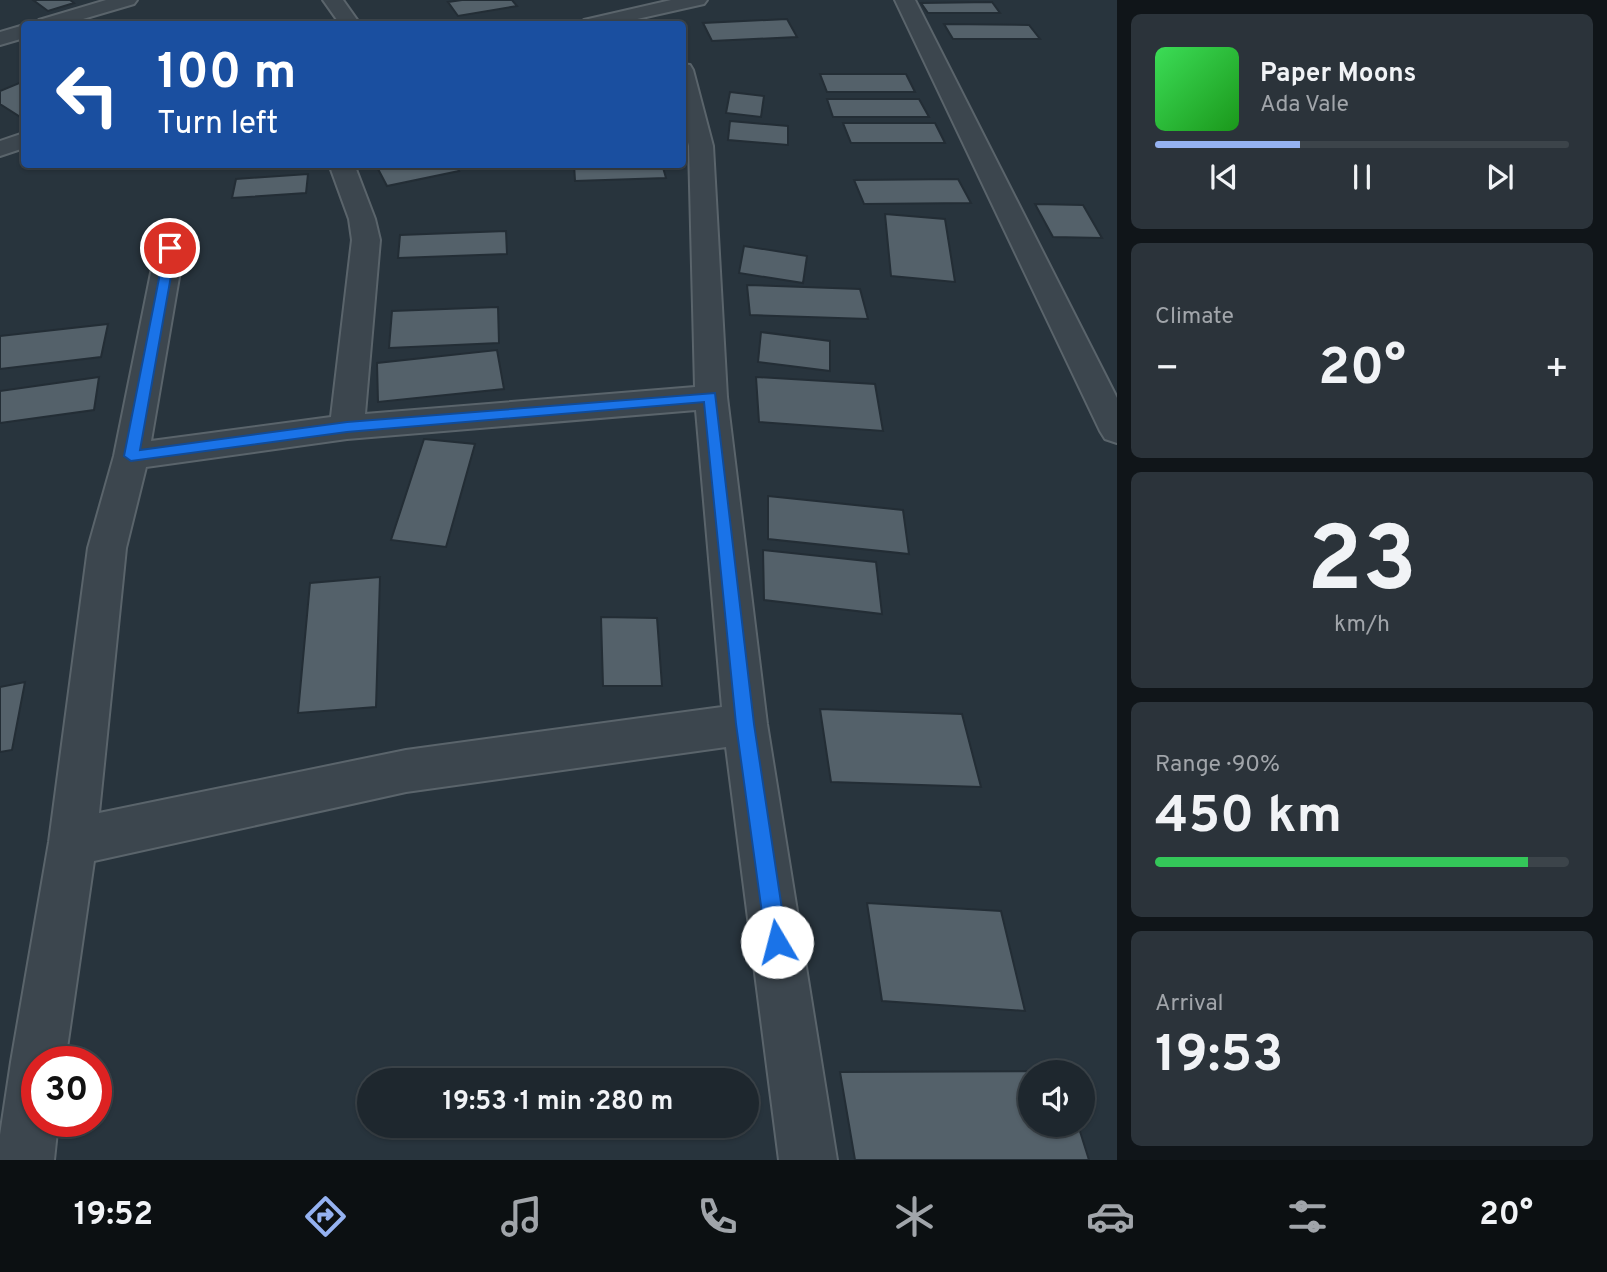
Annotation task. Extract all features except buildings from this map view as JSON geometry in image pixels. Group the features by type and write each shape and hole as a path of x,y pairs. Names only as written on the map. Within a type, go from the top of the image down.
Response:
{"street":[{"path":"56,21 127,0"},
{"path":"333,0 348,21"},
{"path":"616,21 667,16 697,0"},
{"path":"905,0 1117,431"},
{"path":"580,7 593,21"},
{"path":"0,38 21,32"},
{"path":"686,86 701,146 710,397 745,724 808,1160"},
{"path":"0,149 21,141"},
{"path":"343,168 362,219 366,240 347,427"},
{"path":"40,1046 72,842 107,548 131,456 170,248"},
{"path":"131,456 347,427 710,397"},
{"path":"72,842 407,771 745,724"},
{"path":"25,1160 28,1137"}],"route":[{"path":"170,248 131,456 347,427 710,397 745,724 777,942"}]}
